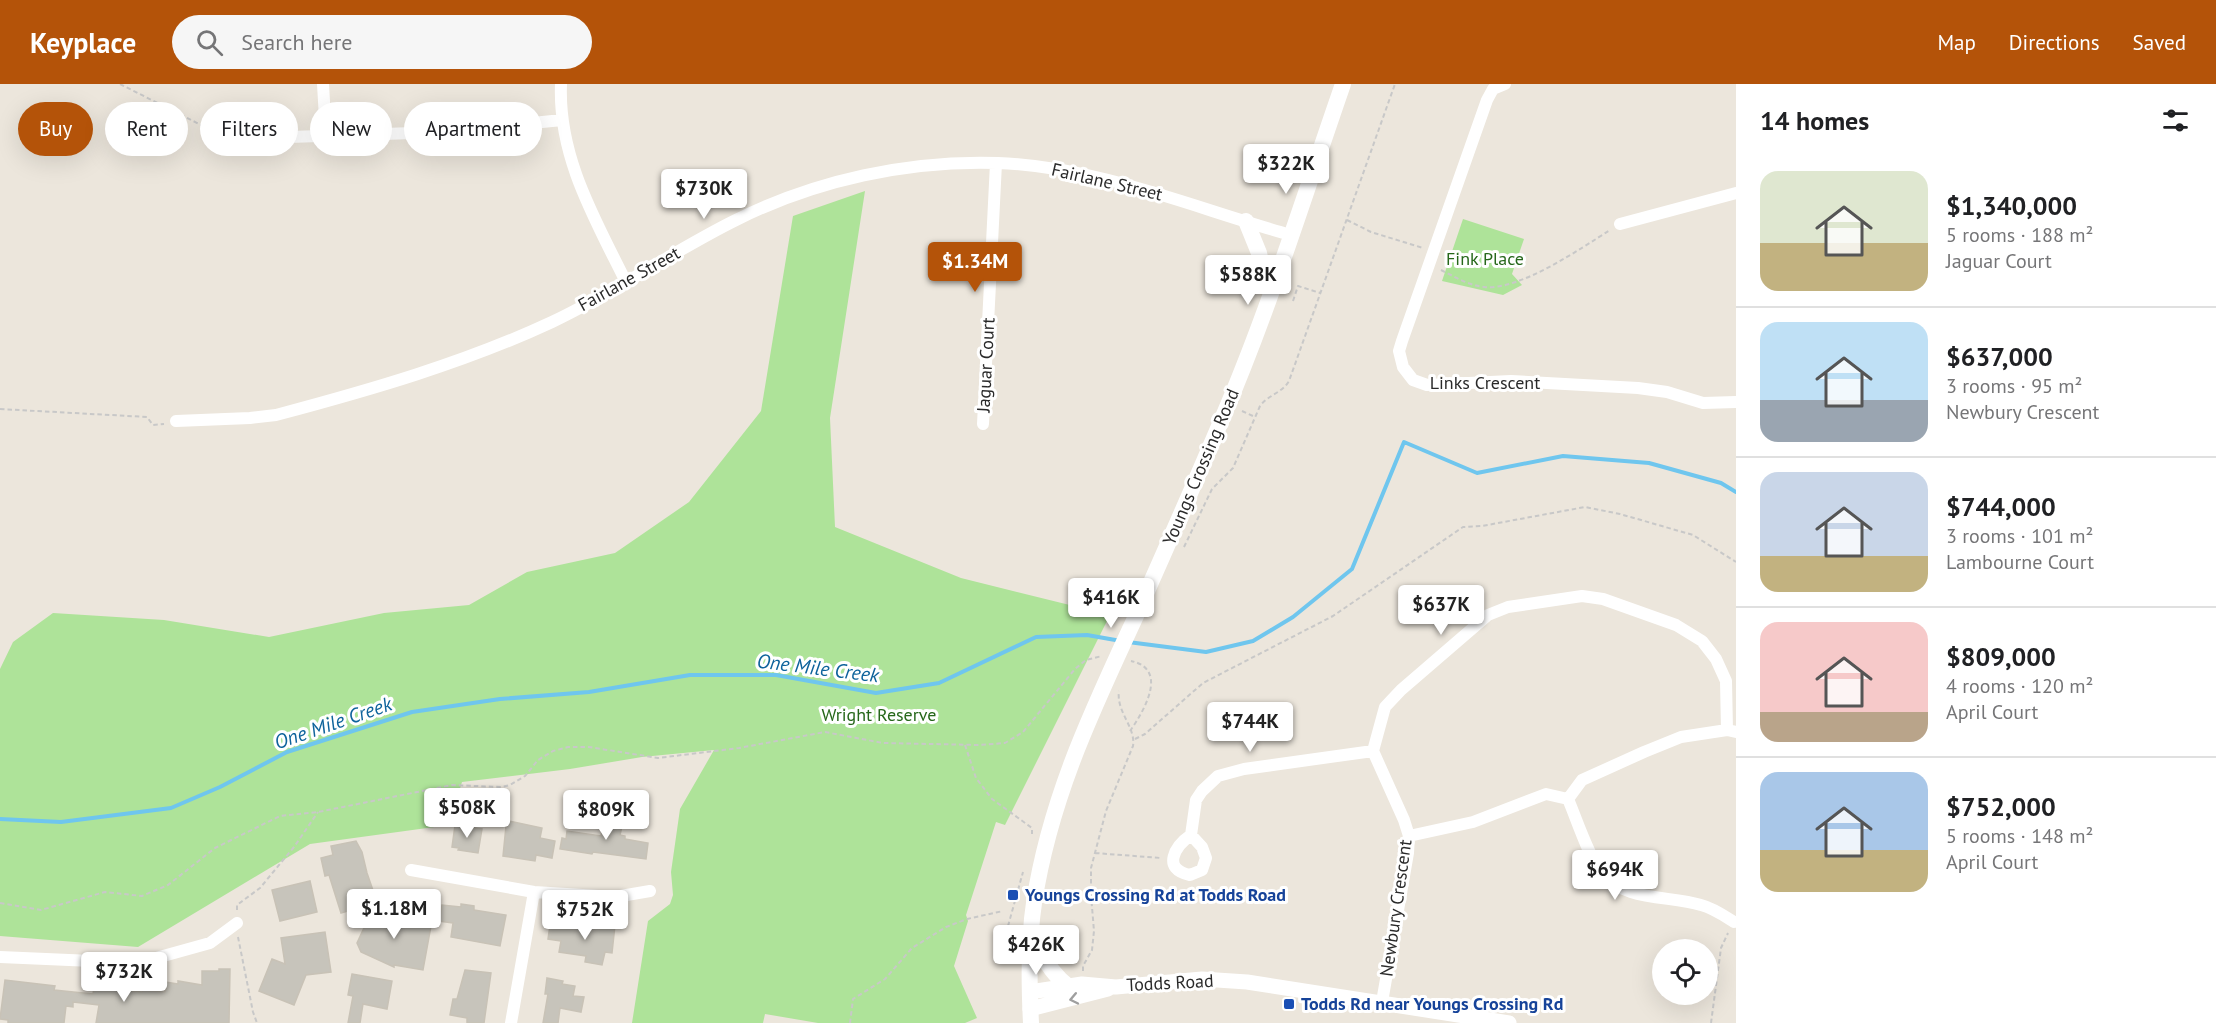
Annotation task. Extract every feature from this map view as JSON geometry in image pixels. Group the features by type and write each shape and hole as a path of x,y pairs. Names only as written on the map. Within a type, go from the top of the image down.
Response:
{"main road":[{"name":"Youngs Crossing Road","path":"1030,1008 1033,905 1053,818 1074,754 1108,662 1142,603 1232,395 1273,287 1343,84"},
{"path":"1246,221 1263,270 1273,287"},
{"path":"1031,939 1048,962 1056,978 1068,986"}],"street":[{"path":"323,84 324,102"},
{"path":"561,84 562,120 573,169 627,282"},
{"name":"Links Crescent","path":"1505,84 1494,89 1487,100 1402,341 1400,359 1408,374 1413,380 1427,385 1510,381 1638,388 1667,392 1703,403 1736,402"},
{"path":"392,134 445,132 562,120"},
{"name":"Fairlane Street","path":"176,421 276,415 420,373 497,345 543,325 627,282 736,220 799,193 890,170 996,163 1050,168 1108,179 1291,235"},
{"name":"Jaguar Court","path":"983,424 996,163"},
{"path":"1620,224 1736,193"},
{"path":"1191,835 1180,843 1173,859 1174,865 1190,875 1202,870 1205,865 1205,854 1191,835 1196,800 1218,776 1244,769 1373,751 1385,708 1401,690 1488,615 1508,607 1582,596 1603,599 1676,625 1702,640 1716,659 1726,681 1731,731 1681,737 1644,752 1582,780 1568,799"},
{"name":"Newbury Crescent","path":"1373,751 1409,836 1382,1002"},
{"path":"1409,836 1434,828 1473,822 1546,794 1568,799"},
{"path":"1568,799 1601,872 1618,887 1638,894 1701,904 1734,922"},
{"path":"411,870 534,892 615,897 650,891"},
{"path":"511,1023 534,892"},
{"path":"0,957 138,963 210,943 237,923"},
{"name":"Todds Road","path":"1030,1008 1068,986 1082,984 1116,987 1202,979 1247,982 1509,1023"},
{"name":"Todds Road","path":"1030,1008 1083,997 1116,987"}],"path":[{"path":"120,84 200,124"},
{"path":"1182,552 1212,489 1233,468 1262,403 1287,385 1395,84"},
{"path":"1345,220 1371,232 1428,250"},
{"path":"1442,262 1439,269 1466,282 1485,287 1503,286 1540,271 1620,224"},
{"path":"1293,301 1298,286 1320,293"},
{"path":"0,410 147,417 150,423 157,425"},
{"path":"1239,410 1255,417"},
{"path":"1134,739 1145,734 1203,683 1333,616 1463,527 1482,526 1585,507 1620,514 1693,536 1736,562"},
{"path":"0,903 40,910 105,892 142,896 168,885 215,848 280,816 318,812 452,785 501,787 510,785 525,776 538,760 553,751 568,747 590,747 658,758 739,748 825,732 883,743 965,745 1005,743 1023,732 1075,669 1086,660 1108,662"},
{"path":"1130,730 1137,722 1152,689 1151,676 1139,663 1131,661"},
{"path":"1083,974 1083,966 1092,950 1094,931 1090,868 1106,811 1133,747 1134,739 1118,701 1120,684"},
{"path":"965,745 976,778 992,799 1032,828 1032,842"},
{"path":"257,1023 239,947 237,905 260,888 294,847 318,812"},
{"path":"1095,853 1173,859"},
{"path":"1008,926 1026,863"},
{"path":"850,1023 852,999 885,979 912,948 946,927 967,919 1003,911"},
{"path":"1711,1023 1721,948 1734,922"}],"green space":[{"name":"Wright Reserve","path":"865,191 830,418 835,527 961,578 1094,611 1109,617 1005,825 996,822 966,915 968,921 954,966 977,1018 965,1023 818,1023 765,1014 763,1023 632,1023 648,921 670,904 673,895 671,872 680,809 714,750 642,757 570,769 462,782 449,825 310,844 138,947 0,936 0,669 13,642 53,613 164,620 269,637 384,613 469,605 527,572 615,553 689,502 761,411 793,216"},
{"name":"Fink Place","path":"1463,219 1524,239 1512,274 1522,285 1503,295 1442,281"}],"building":[{"path":"605,814 624,817 620,835 625,836 625,839 648,843 646,859 560,849 562,838 566,839 567,831 601,836"},
{"path":"509,821 542,828 540,838 555,841 552,858 536,855 535,861 503,856 506,826"},
{"path":"455,825 482,829 478,853 452,847"},
{"path":"356,841 362,852 377,902 341,913 329,875 325,876 321,858 333,855 331,846"},
{"path":"310,881 317,912 280,921 272,890"},
{"path":"375,904 395,912 400,917 399,920 431,926 423,970 394,965 394,967 361,952 357,943"},
{"path":"461,904 474,906 474,910 506,915 500,946 451,937 453,923 439,921 442,905 461,907"},
{"path":"593,921 615,925 612,953 605,952 602,965 585,962 586,956 559,952 561,941 548,939 550,925 563,927 564,924 591,929"},
{"path":"325,932 331,972 306,975 294,1005 259,991 272,959 285,964 281,938"},
{"path":"219,969 230,969 229,1023 96,1023 99,1005 73,1002 73,1007 66,1006 64,1023 8,1023 8,1020 0,1019 5,980 55,986 54,990 93,994 94,987 165,992 166,982 178,984 178,981 202,985 202,971 219,971"},
{"path":"465,970 491,973 484,1023 467,1023 467,1018 450,1015 453,999 457,999"},
{"path":"352,974 392,981 387,1009 363,1004 360,1023 348,1023 353,996 348,995"},
{"path":"547,978 575,986 573,996 584,997 581,1012 560,1008 558,1023 543,1023 548,994 545,994"}],"waterway":[{"name":"One Mile Creek","path":"1128,642 1206,652 1253,641 1293,617 1352,569 1404,442 1477,473 1563,456 1649,463 1721,483 1736,492"},
{"name":"One Mile Creek","path":"0,819 61,822 171,808 220,787 287,752 412,712 500,699 589,692 690,675 776,675 876,693 939,683 1036,637 1087,635 1121,641"}],"place":[{"name":"Youngs Crossing Rd at Todds Road","path":"1013,895"},
{"name":"Todds Rd near Youngs Crossing Rd","path":"1289,1004"}]}
